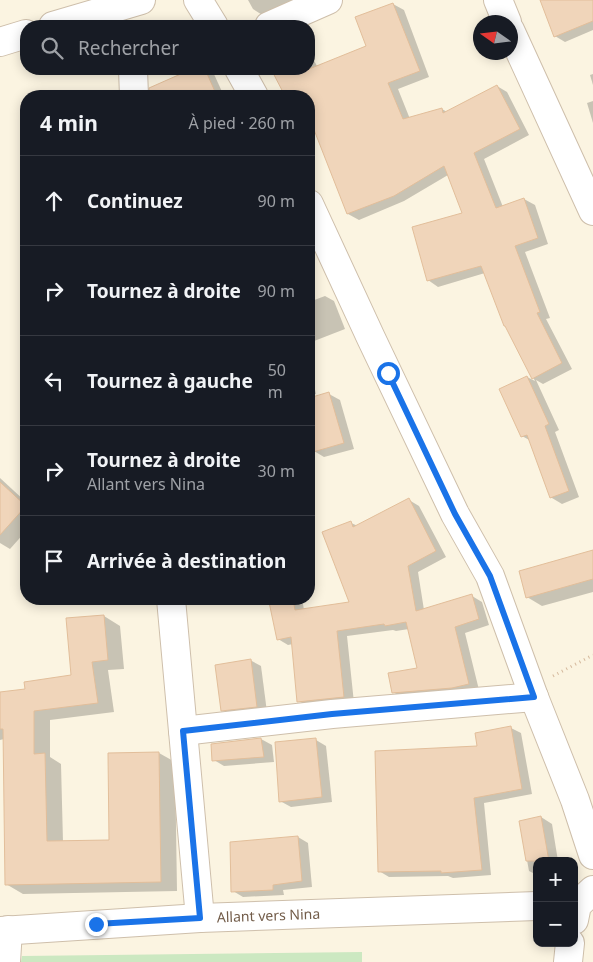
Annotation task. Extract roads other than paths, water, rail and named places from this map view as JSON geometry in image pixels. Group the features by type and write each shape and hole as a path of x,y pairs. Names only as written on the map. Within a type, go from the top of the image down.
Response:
{"street":[{"path":"198,0 210,20"},
{"path":"283,20 328,0"},
{"path":"498,0 504,15"},
{"path":"84,20 135,10"},
{"path":"0,42 20,36"},
{"path":"518,47 593,211"},
{"path":"133,75 134,90"},
{"path":"242,75 251,90"},
{"path":"315,217 455,514 490,576 532,693 575,800 593,855"},
{"path":"171,605 200,918"},
{"path":"183,731 532,693"},
{"name":"Allant vers Nina","path":"4,931 200,918 533,906"},
{"path":"4,931 6,962"},
{"path":"568,962 570,947"}]}
